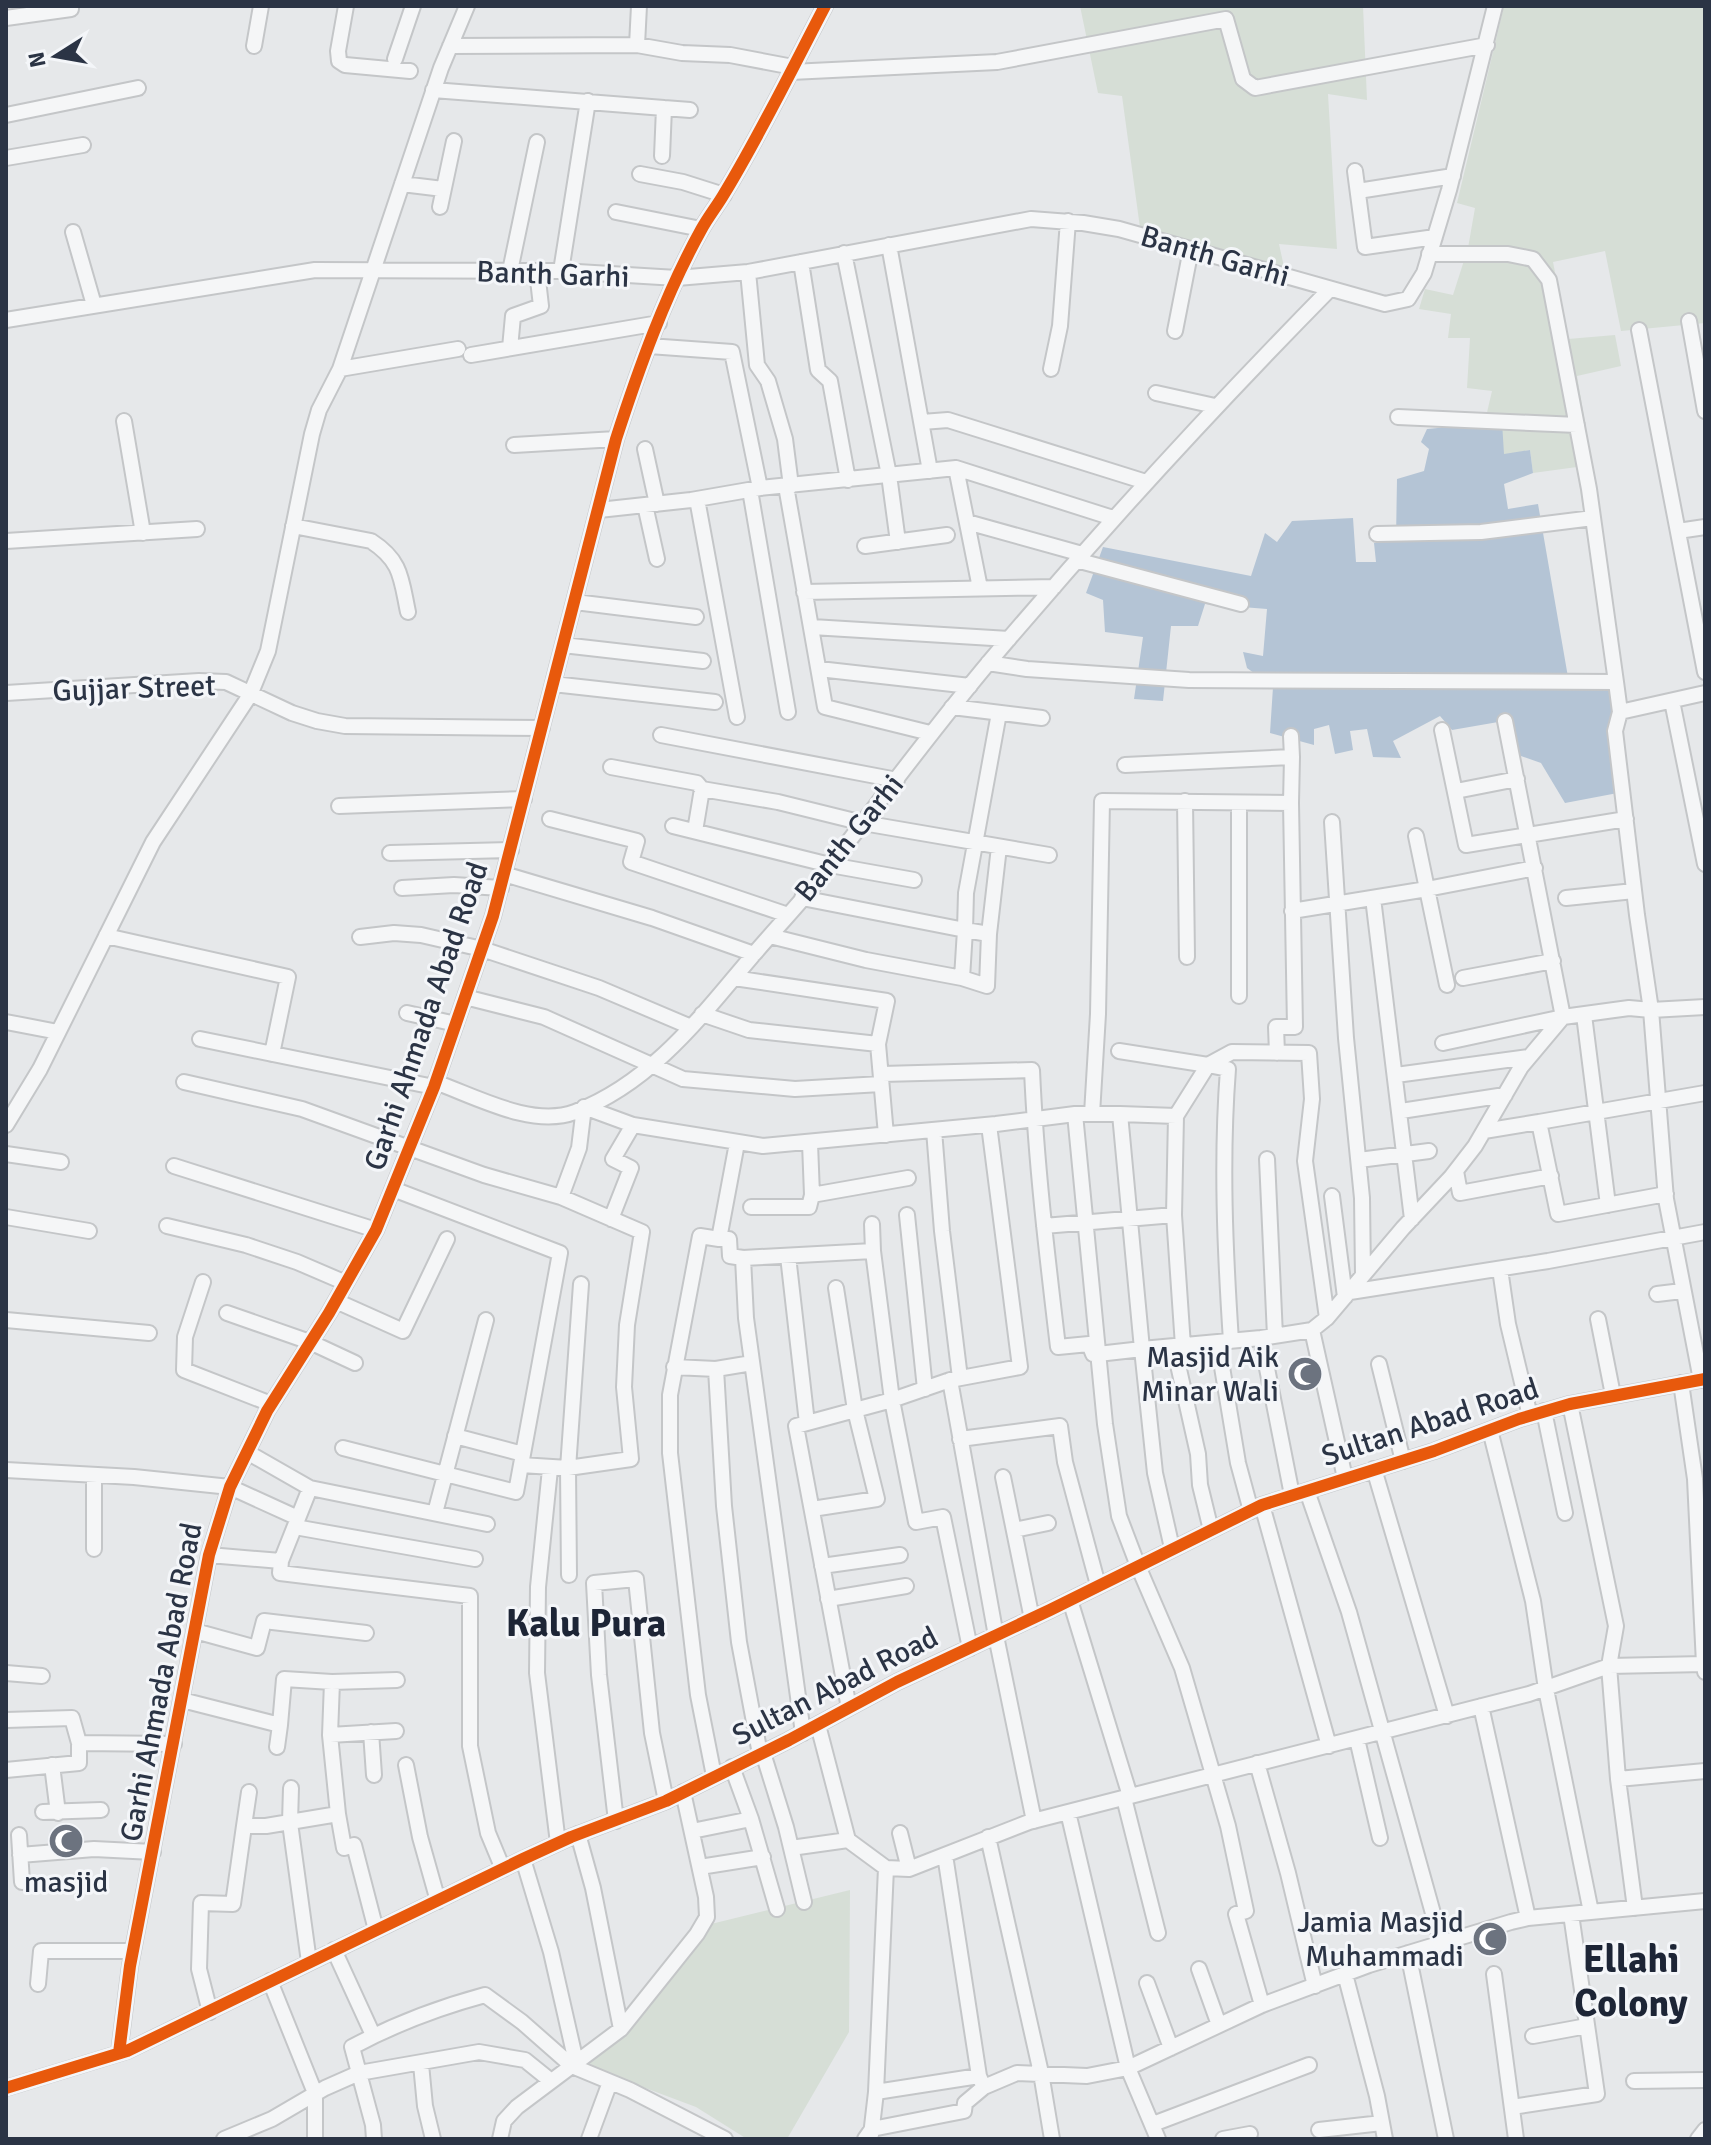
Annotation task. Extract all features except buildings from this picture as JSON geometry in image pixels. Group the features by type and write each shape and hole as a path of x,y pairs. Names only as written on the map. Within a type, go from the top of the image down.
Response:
{"street":[{"path":"254,46 261,6"},
{"path":"346,6 339,61 345,65 410,71"},
{"path":"395,59 413,6"},
{"path":"6,1125 40,1069 153,842 250,695 268,651 319,410 340,369 433,90 467,6"},
{"path":"637,45 639,6"},
{"name":"Garhi Ahmada Abad Road","path":"119,2053 133,1951 209,1555 230,1487 271,1404 336,1301 376,1230 393,1189 435,1084 482,949 511,850 616,439 633,384 701,229 724,195 825,6"},
{"name":"Banth Garhi","path":"6,320 315,270 561,271 677,278 748,272 1031,219 1119,229 1385,304 1408,299 1424,273 1453,176 1495,6"},
{"path":"6,18 71,9"},
{"path":"450,46 637,45 682,53 730,55 792,70 997,62 1226,19 1243,79 1255,88 1487,45"},
{"path":"6,115 138,88"},
{"path":"433,90 690,110"},
{"path":"561,271 588,101"},
{"path":"662,156 664,108"},
{"path":"440,207 454,141"},
{"path":"510,271 537,142"},
{"path":"6,158 83,145"},
{"path":"1355,171 1365,247 1435,237"},
{"path":"640,174 683,182 724,195"},
{"path":"1358,191 1453,176"},
{"path":"402,184 443,189"},
{"path":"616,212 701,229"},
{"path":"1051,369 1060,326 1068,221"},
{"path":"73,232 94,305"},
{"path":"889,245 930,471"},
{"path":"1175,331 1191,249"},
{"path":"844,253 889,475 898,542"},
{"path":"1429,254 1508,254 1533,259 1549,280 1593,518 1620,712 1615,731 1651,1010 1666,1194 1682,1291 1703,1380"},
{"path":"801,262 818,370 830,381 848,480"},
{"path":"510,348 513,316 541,306 537,271"},
{"path":"748,272 757,365 768,381 785,439 788,486 825,707 930,733"},
{"name":"Banth Garhi","path":"200,1039 435,1084 534,1117 556,1118 614,1094 655,1065 691,1027 830,865 930,733 1079,557 1215,406 1330,289"},
{"path":"1689,321 1705,411"},
{"path":"340,369 510,348 659,323"},
{"path":"1639,330 1705,672"},
{"path":"649,346 732,352 788,712"},
{"path":"1156,393 1215,406"},
{"path":"1398,417 1577,425"},
{"path":"922,422 948,420 1146,482"},
{"path":"124,421 143,533"},
{"path":"514,445 616,439"},
{"path":"645,449 657,559"},
{"path":"956,468 980,588"},
{"path":"599,510 755,489 956,468 1113,518"},
{"path":"697,499 737,717"},
{"path":"1377,534 1481,532 1593,518"},
{"path":"967,522 1241,604"},
{"path":"293,526 371,541 381,548 399,569 408,612"},
{"path":"1678,531 1705,527"},
{"path":"6,541 197,529"},
{"path":"865,546 947,535"},
{"path":"804,592 1054,587"},
{"path":"575,602 696,617"},
{"path":"812,627 1009,639"},
{"path":"563,645 703,661"},
{"path":"988,663 1027,669 1189,680 1616,682"},
{"path":"819,669 970,686"},
{"name":"Gujjar Street","path":"6,693 226,682 250,695 317,721 345,726 542,728"},
{"path":"553,684 715,702"},
{"path":"1620,712 1705,693"},
{"path":"1672,701 1705,864"},
{"path":"952,707 1042,718"},
{"path":"962,978 966,893 999,713"},
{"path":"1505,721 1563,1017"},
{"path":"1442,730 1466,845 1626,819"},
{"path":"661,735 897,780"},
{"path":"1277,1053 1276,1027 1295,1027 1291,736"},
{"path":"1125,765 1292,757"},
{"path":"611,767 697,783 702,789 778,802 863,823 1049,855"},
{"path":"1456,791 1517,779"},
{"path":"695,831 702,789"},
{"path":"339,806 524,799"},
{"path":"1092,1114 1098,1014 1102,801 1291,803"},
{"path":"1185,801 1187,957"},
{"path":"1239,803 1239,996"},
{"path":"550,819 637,841 631,862 788,915"},
{"path":"1332,822 1346,1038 1359,1160 1363,1275"},
{"path":"673,826 830,865 914,880"},
{"path":"1416,836 1447,985"},
{"path":"770,936 987,986 989,934 999,847"},
{"path":"390,853 511,850"},
{"path":"1292,911 1535,868"},
{"path":"402,888 502,881 652,918 754,954"},
{"path":"1566,898 1634,891"},
{"path":"802,898 989,934"},
{"path":"1373,898 1412,1219"},
{"path":"360,937 394,933 421,935 482,949 599,988 691,1027"},
{"path":"106,936 288,977 272,1054"},
{"path":"1463,978 1553,961"},
{"path":"734,978 887,1001 878,1044 886,1135"},
{"path":"465,997 544,1017 683,1079 795,1089 882,1079 1032,1070 1044,1226 1058,1347 1089,1344 1093,1354 1312,1330 1327,1318 1456,1171 1529,1057 1563,1017"},
{"path":"1443,1043 1563,1017 1629,1008 1705,1007"},
{"path":"407,1013 456,1024"},
{"path":"702,1014 749,1030 878,1044"},
{"path":"1584,1015 1608,1205"},
{"path":"6,1022 58,1032"},
{"path":"1119,1051 1228,1069 1224,1122 1224,1342 1238,1463 1257,1508 1329,1746"},
{"path":"1211,1530 1200,1485 1198,1454 1178,1346 1174,1215 1176,1116 1208,1065 1232,1052 1309,1053 1312,1099 1305,1161 1327,1318"},
{"path":"1396,1075 1529,1057"},
{"path":"184,1082 302,1109 484,1175 561,1197 642,1232 627,1325 624,1387 631,1459 550,1469 455,1436"},
{"path":"1484,1131 1705,1093"},
{"path":"1401,1111 1505,1095"},
{"path":"561,1197 579,1148 584,1107 633,1125 763,1146 1075,1114 1176,1116"},
{"path":"1075,1114 1105,1424 1119,1516 1182,1668 1228,1826 1246,1911 1236,1914 1262,2005"},
{"path":"1120,1114 1155,1473 1172,1548"},
{"path":"1539,1122 1558,1214 1666,1194"},
{"path":"611,1219 631,1168 613,1159 633,1125"},
{"path":"849,1708 796,1426 955,1379 1020,1367 989,1125"},
{"path":"934,1130 960,1439 1034,1821"},
{"path":"719,1239 737,1143"},
{"path":"751,1207 809,1207 812,1195 810,1143"},
{"path":"1359,1160 1429,1151"},
{"path":"6,1154 61,1162"},
{"path":"1267,1159 1268,1337 1299,1493 1349,1612 1441,1942"},
{"path":"174,1166 376,1230"},
{"path":"1456,1171 1460,1193 1551,1176"},
{"path":"812,1195 908,1178"},
{"path":"343,1448 516,1492 560,1253 393,1189"},
{"path":"1332,1196 1347,1295"},
{"path":"907,1215 925,1389"},
{"path":"1044,1226 1174,1215"},
{"path":"6,1217 89,1231"},
{"path":"872,1224 892,1400 916,1522 943,1517 970,1648"},
{"path":"167,1226 246,1245 346,1283"},
{"path":"1347,1295 1705,1232"},
{"path":"714,1776 698,1695 670,1453 670,1395 700,1236 729,1239 730,1256 743,1258 873,1251"},
{"path":"336,1301 403,1331 447,1239"},
{"path":"788,1256 807,1423"},
{"path":"743,1258 746,1318 803,1733"},
{"path":"1500,1269 1508,1324 1565,1513"},
{"path":"203,1282 185,1337 184,1370 271,1404"},
{"path":"569,1575 568,1468 581,1284"},
{"path":"812,1509 877,1499 855,1410 836,1288"},
{"path":"1657,1294 1682,1291"},
{"path":"227,1313 310,1342 355,1363"},
{"path":"1598,1319 1613,1395"},
{"path":"6,1320 149,1333"},
{"path":"435,1513 486,1320"},
{"path":"1312,1330 1345,1478"},
{"path":"674,1367 716,1369 752,1363"},
{"path":"1379,1364 1403,1461"},
{"path":"716,1369 724,1506 739,1642 761,1754 791,1848 804,1902"},
{"name":"Sultan Abad Road","path":"6,2088 119,2053 210,2012 523,1859 578,1834 666,1801 1257,1508 1570,1404 1703,1380"},
{"path":"818,1725 848,1840 886,1868 909,1869 1034,1821 1447,1716 1546,1689 1609,1666 1704,1668 1702,1551 1681,1383"},
{"path":"1570,1404 1616,1626 1609,1666 1618,1779 1635,1908"},
{"path":"960,1439 1060,1426 1065,1462 1098,1585"},
{"path":"1490,1430 1533,1601 1546,1689 1591,1912"},
{"path":"247,1452 310,1488 487,1524"},
{"path":"550,1469 538,1587 537,1673 558,1843"},
{"path":"1374,1469 1447,1716"},
{"path":"6,1470 230,1487 296,1523 475,1559"},
{"path":"94,1475 94,1549"},
{"path":"1003,1477 1032,1619"},
{"path":"310,1488 281,1561 280,1573 470,1596 470,1746 488,1833 503,1869"},
{"path":"1014,1530 1048,1523"},
{"path":"209,1555 281,1561"},
{"path":"822,1566 900,1555"},
{"path":"616,1821 599,1675 594,1583 636,1579 652,1733 666,1801"},
{"path":"828,1599 906,1586"},
{"path":"1070,1600 1127,1797 1158,1933"},
{"path":"195,1631 257,1648 264,1621 366,1633"},
{"path":"6,1673 42,1676"},
{"path":"277,1747 284,1679 332,1682 397,1680"},
{"path":"332,1682 330,1735 344,1848 354,1845 376,1930"},
{"path":"182,1700 280,1725"},
{"path":"1481,1706 1528,1918"},
{"path":"6,1720 72,1718 79,1743 79,1763 6,1770"},
{"path":"330,1735 396,1731"},
{"path":"371,1732 374,1775"},
{"path":"1357,1739 1380,1838"},
{"path":"79,1743 174,1744"},
{"path":"1257,1763 1315,1986"},
{"path":"52,1765 50,1812 101,1810"},
{"path":"406,1765 420,1837 438,1901"},
{"path":"732,1767 751,1819 777,1909"},
{"path":"1618,1779 1705,1771"},
{"path":"291,1788 290,1822 309,1962"},
{"path":"210,2012 199,1969 201,1903 233,1904 249,1792"},
{"path":"500,2139 504,2121 621,2029 697,1934 707,1917 700,1867 683,1792"},
{"path":"1068,1812 1128,2068 1158,2139"},
{"path":"244,1826 338,1814"},
{"path":"692,1831 751,1819"},
{"path":"900,1833 909,1869"},
{"path":"578,1834 593,1888 621,2029"},
{"path":"19,1835 22,1882"},
{"path":"988,1837 1041,2073 1052,2139"},
{"path":"791,1848 848,1840"},
{"path":"20,1855 94,1849 153,1852"},
{"path":"886,1868 876,2092 869,2136 964,2111 965,2103 981,2082 945,1855"},
{"path":"700,1867 763,1857"},
{"path":"523,1859 551,1952 574,2064"},
{"path":"876,2092 981,2082 1017,2073 1087,2076 1128,2068 1262,2005 1441,1942 1528,1918 1705,1901"},
{"path":"1512,2107 1597,2094 1571,1914"},
{"path":"334,1950 373,2035"},
{"path":"38,1984 41,1951 133,1951"},
{"path":"1408,1953 1446,2139"},
{"path":"1199,1969 1219,2025"},
{"path":"1345,1974 1385,2139"},
{"path":"1494,1974 1516,2139"},
{"path":"270,1981 315,2093 315,2139"},
{"path":"1147,1983 1171,2048"},
{"path":"374,2139 352,2047 395,2024 443,2006 485,1995 574,2064 725,2139"},
{"path":"1533,2036 1587,2026"},
{"path":"224,2139 272,2119 315,2093 359,2073 479,2052 525,2060 551,2081"},
{"path":"421,2064 425,2106 433,2139"},
{"path":"1153,2124 1309,2065"},
{"path":"1634,2081 1705,2080"},
{"path":"589,2139 610,2082"},
{"path":"1319,2130 1382,2123"},
{"path":"1698,2139 1705,2130"},
{"path":"1223,2139 1250,2134"}],"shaded area":[{"path":"1080,6 1363,6 1367,100 1328,94 1337,249 1279,244 1286,276 1141,235 1122,96 1098,93"},
{"path":"1504,6 1705,6 1705,323 1621,331 1605,251 1553,262 1568,339 1615,335 1621,366 1577,376 1600,510 1583,509 1577,467 1533,473 1530,450 1504,455 1485,421 1492,391 1467,388 1470,338 1448,338 1451,314 1419,309 1425,289 1453,295 1468,248 1475,208 1457,203"},
{"path":"850,1890 849,2032 787,2139 747,2139 696,2107 584,2065 623,2037 711,1924"}],"water":[{"path":"1502,422 1504,454 1530,450 1533,473 1504,484 1508,509 1538,504 1568,677 1611,690 1613,768 1623,792 1565,803 1541,763 1518,755 1504,721 1452,730 1440,716 1393,741 1401,758 1373,757 1367,729 1350,731 1353,750 1335,754 1329,725 1314,729 1314,745 1270,733 1273,687 1247,668 1243,652 1263,656 1267,609 1205,604 1198,626 1171,626 1163,701 1134,699 1143,637 1105,632 1103,600 1086,593 1103,547 1251,576 1265,533 1277,542 1292,521 1353,518 1356,562 1376,562 1374,543 1396,539 1397,479 1424,471 1429,449 1421,442 1427,429"}],"cycle path":[{"path":"119,2053 130,1966 209,1555 230,1487 267,1411 329,1313 376,1230 434,1087 493,916 616,439 644,359 688,255 751,148 825,6"},
{"path":"6,2088 127,2051 523,1859 666,1801 897,1682 1262,1505 1570,1404 1705,1379"}],"place":[{"name":"Masjid Aik Minar Wali","path":"1305,1374"},
{"name":"masjid","path":"66,1841"},
{"name":"Jamia Masjid Muhammadi","path":"1490,1939"}],"district":[{"name":"Kalu Pura","path":"586,1623"},
{"name":"Ellahi Colony","path":"1631,1981"}]}
